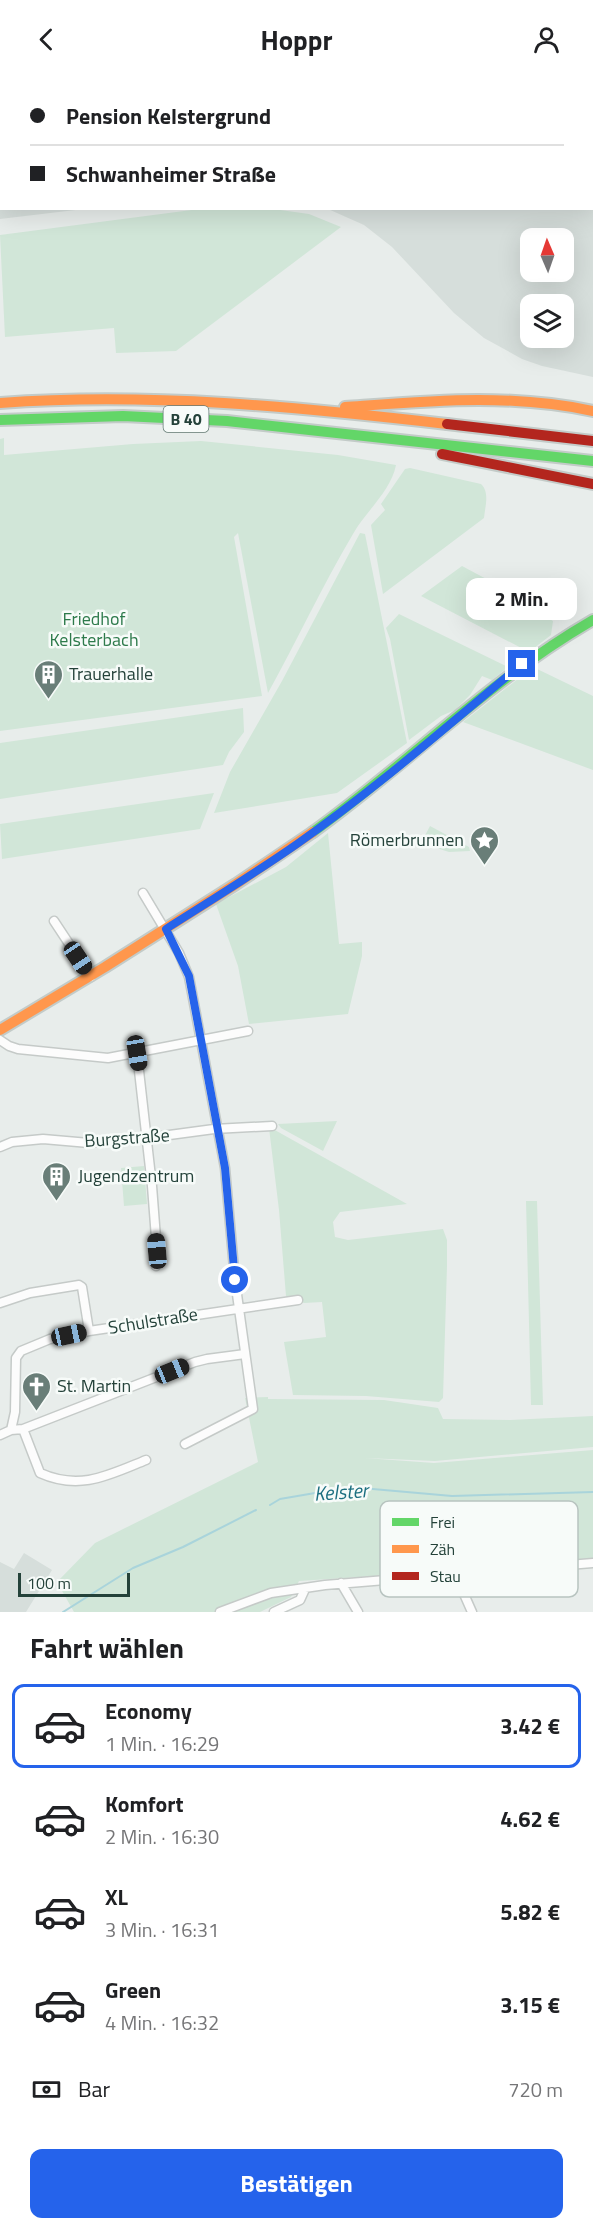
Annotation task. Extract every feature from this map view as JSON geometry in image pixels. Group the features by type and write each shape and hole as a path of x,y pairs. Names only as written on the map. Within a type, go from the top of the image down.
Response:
{"main road":[{"name":"B 40","path":"0,402 125,398 183,400 302,410 593,441"},
{"name":"B 40","path":"302,410 484,400 553,404 593,411"},
{"name":"B 40","path":"0,420 153,417 227,421 593,461"},
{"name":"B 40","path":"371,437 593,484"},
{"path":"0,1030 91,977 297,845 401,764 522,664 566,634 593,620"}],"street":[{"path":"144,893 166,929 189,976 225,1168 239,1308 253,1409 185,1444"},
{"path":"54,921 91,977"},
{"path":"0,1040 18,1049 108,1058 248,1031"},
{"path":"137,1053 147,1138 157,1251 156,1266"},
{"name":"Burgstraße","path":"0,1147 12,1142 43,1139 89,1143 272,1126"},
{"path":"0,1303 30,1293 79,1285 82,1287 89,1331"},
{"name":"Schulstraße","path":"11,1430 15,1419 18,1352 50,1339 89,1331 298,1300"},
{"path":"0,1436 195,1362 246,1354"},
{"path":"23,1429 40,1473 64,1480 82,1482 96,1480 146,1460"},
{"path":"578,1564 593,1563"},
{"path":"220,1612 271,1593 341,1583 380,1581"},
{"path":"341,1583 358,1612"},
{"path":"274,1612 300,1600 305,1588"},
{"path":"465,1597 472,1612"}],"shaded area":[{"path":"0,210 76,210 0,219"},
{"path":"330,210 593,210 593,377 542,366 522,359 484,338 454,313 392,247 364,225"},
{"path":"24,1553 52,1570 26,1612 0,1612 0,1562 14,1569"}],"green space":[{"path":"192,210 280,210 309,214 341,227 176,351 116,353 114,328 5,337 0,235"},
{"name":"Friedhof Kelsterbach","path":"4,438 4,455 133,444 201,441 338,455 396,465 389,484 358,525 268,693 238,533 234,537 262,696 0,731 0,439"},
{"path":"410,468 481,484 486,495 484,518 383,594 371,525 385,510 381,504 405,469"},
{"path":"360,533 365,534 407,743 337,793 214,813 230,772 282,681"},
{"path":"462,566 507,590 506,594 553,621 551,635 529,652 421,596"},
{"path":"399,614 508,667 492,680 482,676 470,695 455,710 441,716 409,740 386,628"},
{"path":"533,667 593,696 593,770 463,722"},
{"path":"243,708 244,732 229,752 223,765 0,799 0,743"},
{"path":"214,793 200,829 2,859 0,824"},
{"path":"430,826 469,847 470,851 449,852 421,843"},
{"path":"328,833 339,944 362,942 362,956 348,1014 249,1024 238,966 216,904 286,867"},
{"path":"337,1121 323,1151 281,1128 278,1124"},
{"path":"269,1128 407,1204 340,1212 333,1222 335,1237 348,1240 443,1229 447,1240 447,1266 443,1398 439,1402 366,1396 293,1395 284,1342 326,1337 322,1302 304,1303 286,1296"},
{"path":"144,1166 147,1204 124,1206 121,1168"},
{"path":"526,1201 537,1201 543,1405 531,1405"},
{"path":"245,1398 384,1400 438,1408 443,1419 510,1420 593,1416 593,1447 435,1461 365,1458 434,1463 593,1450 593,1558 578,1559 578,1501 380,1501 380,1576 299,1581 291,1597 260,1612 74,1612 57,1582 95,1543 258,1462"}],"waterway":[{"name":"Kelster","path":"270,1505 280,1499 350,1487 452,1496 593,1492"},
{"name":"Kelster","path":"63,1612 133,1568 183,1547 256,1510"}],"traffic: fast":[{"path":"0,420 123,416 227,421 593,461"},
{"path":"313,832 484,695 593,620"}],"traffic: slow":[{"path":"0,403 56,400 168,400 280,407 447,424"},
{"path":"345,407 500,400 562,405 593,411"},
{"path":"0,1030 105,967 313,832"}],"traffic: jam":[{"path":"447,424 593,441"},
{"path":"442,454 593,484"}],"place":[{"name":"Trauerhalle","path":"48,700"},
{"name":"Römerbrunnen","path":"485,866"},
{"name":"Jugendzentrum","path":"57,1202"},
{"name":"St. Martin","path":"36,1412"}],"route":[{"path":"235,1280 225,1168 189,976 166,929 297,845 409,758 522,664"}]}
